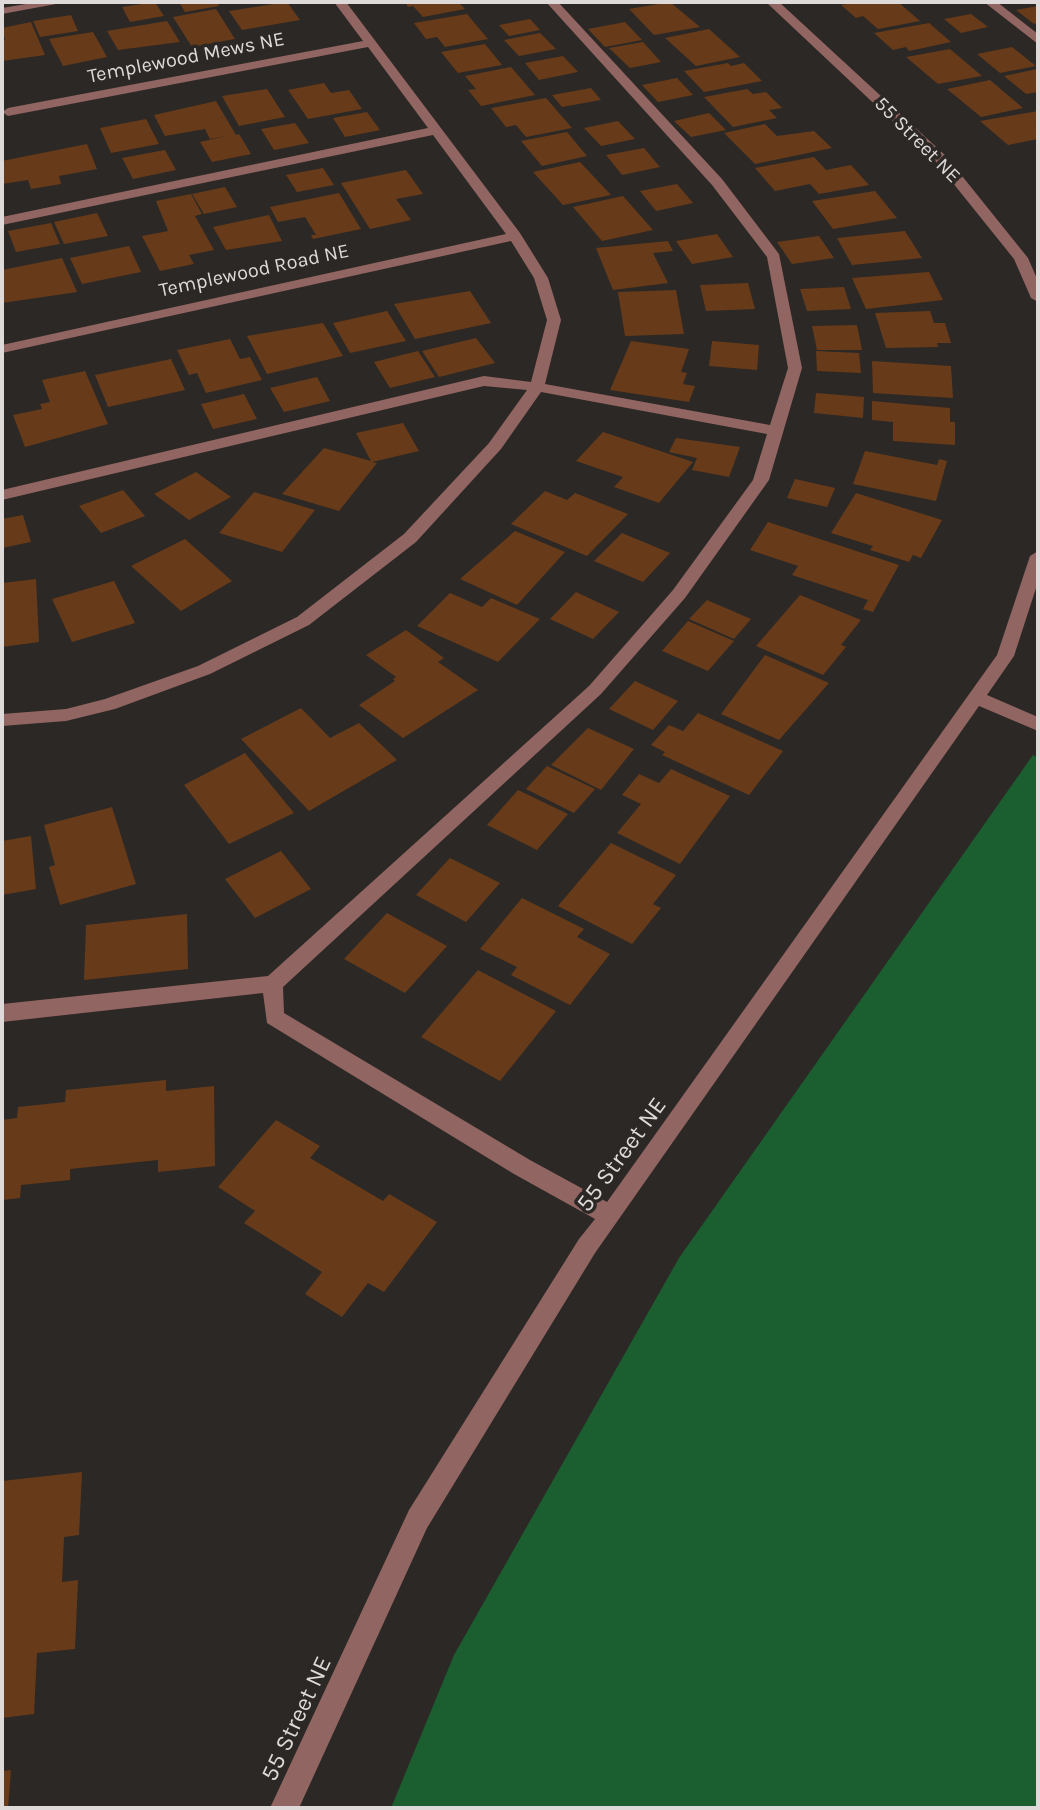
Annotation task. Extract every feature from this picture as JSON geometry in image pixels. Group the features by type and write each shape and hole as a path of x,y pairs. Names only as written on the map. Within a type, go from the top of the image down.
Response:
{"street":[{"path":"2,11 61,2"},
{"path":"2,720 66,715 109,704 204,670 303,621 410,538 495,446 537,387 554,320 541,278 515,236 340,2"},
{"path":"2,1013 273,984 595,690 679,594 761,480 795,368 774,257 717,182 552,2"},
{"name":"55 Street NE","path":"772,2 941,159 1021,258 1038,298"},
{"path":"990,2 1038,40"},
{"name":"Templewood Mews NE","path":"8,112 370,43"},
{"path":"2,221 437,130"},
{"name":"Templewood Road NE","path":"2,349 515,236"},
{"path":"2,495 484,381 537,387 776,431"},
{"name":"55 Street NE","path":"284,1808 418,1519 587,1246 1005,656 1038,556"},
{"path":"977,698 1038,724"},
{"path":"273,984 274,1017 522,1167 611,1216"}],"green space":[{"path":"1033,755 1038,758 1038,1808 391,1808 454,1655 679,1258"}],"building":[{"path":"155,2 164,16 130,22 122,7"},
{"path":"179,2 217,2 219,6 185,12"},
{"path":"287,2 300,20 242,30 229,11"},
{"path":"405,2 458,2 465,9 423,17"},
{"path":"670,2 700,27 654,35 629,9"},
{"path":"898,2 920,21 878,29 863,16 856,18 841,5"},
{"path":"1038,6 1038,23 1034,24 1016,10"},
{"path":"216,9 235,39 192,47 173,17"},
{"path":"467,14 488,39 445,47 437,37 426,39 414,23"},
{"path":"971,14 988,27 961,33 944,19"},
{"path":"71,15 78,31 40,37 33,21"},
{"path":"530,19 540,30 509,36 499,25"},
{"path":"167,21 180,42 118,50 107,31"},
{"path":"31,22 45,55 2,61 2,40 5,40 2,28"},
{"path":"625,22 642,40 605,47 588,29"},
{"path":"929,23 951,42 909,51 906,47 893,50 874,33"},
{"path":"709,29 740,57 696,66 665,38"},
{"path":"93,32 107,57 63,66 49,39"},
{"path":"540,33 556,49 519,56 504,40"},
{"path":"643,42 661,62 630,68 609,48"},
{"path":"485,44 502,65 458,73 441,52"},
{"path":"1012,47 1036,66 1000,73 977,54"},
{"path":"950,49 982,76 938,84 906,57"},
{"path":"563,56 578,72 539,80 525,63"},
{"path":"728,63 731,66 744,63 762,81 704,92 684,71"},
{"path":"511,67 535,95 481,106 468,90 476,89 465,76"},
{"path":"1037,69 1038,92 1026,94 1004,76"},
{"path":"677,78 693,95 658,102 642,85"},
{"path":"990,80 1023,108 981,117 947,89"},
{"path":"324,83 331,93 349,90 362,109 308,119 288,90"},
{"path":"591,88 601,100 562,107 552,95"},
{"path":"267,89 285,117 239,126 222,96"},
{"path":"747,89 753,94 766,92 782,108 769,110 777,118 733,127 704,97"},
{"path":"546,98 572,128 526,137 516,125 506,127 491,108"},
{"path":"216,101 251,154 212,162 200,142 226,136 210,139 205,129 165,136 154,115"},
{"path":"1038,111 1038,122 1035,123 1038,139 1008,145 980,121"},
{"path":"367,112 380,130 345,137 333,118"},
{"path":"709,113 726,130 691,137 674,121"},
{"path":"146,119 159,144 111,153 100,128"},
{"path":"618,121 635,139 601,146 584,128"},
{"path":"295,123 309,143 274,150 261,129"},
{"path":"765,124 777,136 814,131 832,148 755,164 724,133"},
{"path":"567,132 587,156 542,166 521,141"},
{"path":"87,144 97,169 59,176 61,184 31,189 28,180 2,184 2,161"},
{"path":"644,148 660,167 622,175 606,155"},
{"path":"165,150 176,170 133,179 122,158"},
{"path":"814,157 826,170 851,165 869,185 819,194 810,184 775,191 755,168"},
{"path":"580,162 611,195 563,205 533,172"},
{"path":"323,168 334,185 297,192 286,175"},
{"path":"406,170 423,194 396,199 411,220 370,229 341,183"},
{"path":"677,184 693,203 656,211 640,191"},
{"path":"225,187 237,207 204,214 192,194"},
{"path":"875,191 897,218 833,229 812,201"},
{"path":"339,193 361,229 313,239 311,235 316,235 305,217 278,222 270,207"},
{"path":"191,194 202,214 195,216 214,250 189,255 194,264 160,271 142,236 168,231 156,201"},
{"path":"623,196 653,230 602,241 573,207"},
{"path":"97,213 108,236 64,244 54,222"},
{"path":"269,215 282,241 226,250 213,227"},
{"path":"51,223 60,244 16,252 8,231"},
{"path":"905,231 922,258 852,265 837,238"},
{"path":"717,234 733,257 692,264 676,241"},
{"path":"819,236 834,258 792,264 777,242"},
{"path":"668,241 673,251 653,253 668,283 613,290 596,248"},
{"path":"129,246 141,272 82,284 70,258"},
{"path":"62,258 77,292 2,303 2,270"},
{"path":"929,272 943,300 866,309 852,278"},
{"path":"748,283 755,309 706,311 700,285"},
{"path":"844,287 851,309 807,311 800,289"},
{"path":"676,290 684,334 625,336 618,292"},
{"path":"470,291 491,323 415,339 394,304"},
{"path":"387,311 406,341 350,353 333,323"},
{"path":"930,311 934,323 945,323 951,343 937,343 938,347 886,348 875,313"},
{"path":"323,323 343,356 267,374 247,336"},
{"path":"857,325 862,350 817,350 812,326"},
{"path":"476,338 495,363 439,377 422,351"},
{"path":"230,339 240,359 250,357 262,380 206,393 197,373 189,375 177,350"},
{"path":"631,341 689,349 681,372 687,373 683,384 695,386 689,402 610,390"},
{"path":"712,341 759,345 757,370 709,366"},
{"path":"418,351 435,377 390,388 374,362"},
{"path":"816,351 859,353 861,373 817,371"},
{"path":"171,359 185,390 108,407 95,375"},
{"path":"872,361 951,366 953,398 873,393"},
{"path":"85,371 108,424 25,447 13,415 42,409 40,404 50,402 42,380"},
{"path":"317,377 330,401 284,412 270,388"},
{"path":"816,393 864,397 863,418 814,413"},
{"path":"244,394 257,419 213,429 201,404"},
{"path":"872,401 950,408 950,422 955,422 955,445 893,441 893,422 872,420"},
{"path":"403,423 419,451 372,462 377,463 339,511 282,494 324,448 371,461 356,433"},
{"path":"603,432 693,462 659,503 614,487 623,477 576,461"},
{"path":"676,438 740,447 729,477 692,470 697,458 669,452"},
{"path":"865,451 937,465 939,459 947,461 936,501 853,484"},
{"path":"196,472 231,497 189,520 154,494"},
{"path":"795,479 835,488 827,507 787,498"},
{"path":"123,490 145,516 101,533 79,506"},
{"path":"545,491 567,500 575,493 628,514 587,556 511,524"},
{"path":"254,492 315,510 282,552 219,533"},
{"path":"856,493 942,520 921,558 913,555 909,562 870,550 873,546 831,533"},
{"path":"23,515 31,542 2,548 2,519"},
{"path":"768,522 899,565 873,612 863,609 868,600 792,575 798,566 750,550"},
{"path":"515,531 565,552 517,605 460,579"},
{"path":"622,533 670,553 643,582 594,561"},
{"path":"185,539 232,581 181,611 131,566"},
{"path":"36,579 39,642 2,647 2,583"},
{"path":"114,581 135,623 72,642 52,599"},
{"path":"576,592 619,612 593,639 550,619"},
{"path":"450,593 482,607 491,598 540,619 498,662 417,626"},
{"path":"800,595 861,620 841,645 846,647 823,675 756,646"},
{"path":"707,600 751,619 734,639 689,619"},
{"path":"688,621 734,641 708,671 662,651"},
{"path":"406,630 444,658 438,662 478,690 403,738 359,705 395,681 393,679 396,677 366,655"},
{"path":"765,655 829,683 779,740 721,714"},
{"path":"635,681 678,701 653,730 609,709"},
{"path":"301,708 330,738 359,723 397,760 309,811 241,739"},
{"path":"698,713 783,751 749,795 662,755 665,752 651,745 669,725 683,731"},
{"path":"588,728 634,749 601,790 551,765"},
{"path":"245,753 294,813 229,844 184,785"},
{"path":"547,766 595,789 574,813 526,789"},
{"path":"671,769 730,796 680,864 617,833 641,804 622,795 639,774 659,783"},
{"path":"518,790 568,814 537,850 487,825"},
{"path":"112,807 136,884 60,905 49,867 55,865 44,825"},
{"path":"31,836 36,889 2,895 2,841"},
{"path":"611,843 676,875 653,904 661,908 632,944 558,906"},
{"path":"281,851 311,889 255,918 225,879"},
{"path":"450,858 500,883 466,922 416,895"},
{"path":"522,898 584,929 577,937 610,954 570,1005 511,975 517,967 480,949"},
{"path":"387,913 447,946 405,993 344,959"},
{"path":"187,914 188,969 84,980 86,925"},
{"path":"478,970 556,1011 500,1081 421,1037"},
{"path":"166,1080 166,1091 214,1086 215,1166 158,1172 158,1160 70,1169 70,1180 21,1185 20,1198 2,1200 2,1120 17,1118 18,1107 65,1102 66,1090"},
{"path":"276,1120 320,1146 310,1158 383,1201 389,1194 437,1222 384,1292 368,1283 342,1317 305,1294 322,1272 244,1223 255,1211 218,1187"},
{"path":"82,1472 79,1535 64,1537 62,1582 78,1580 75,1649 37,1653 34,1714 2,1718 2,1481"},
{"path":"11,1770 8,1808 2,1808 2,1771"}]}
